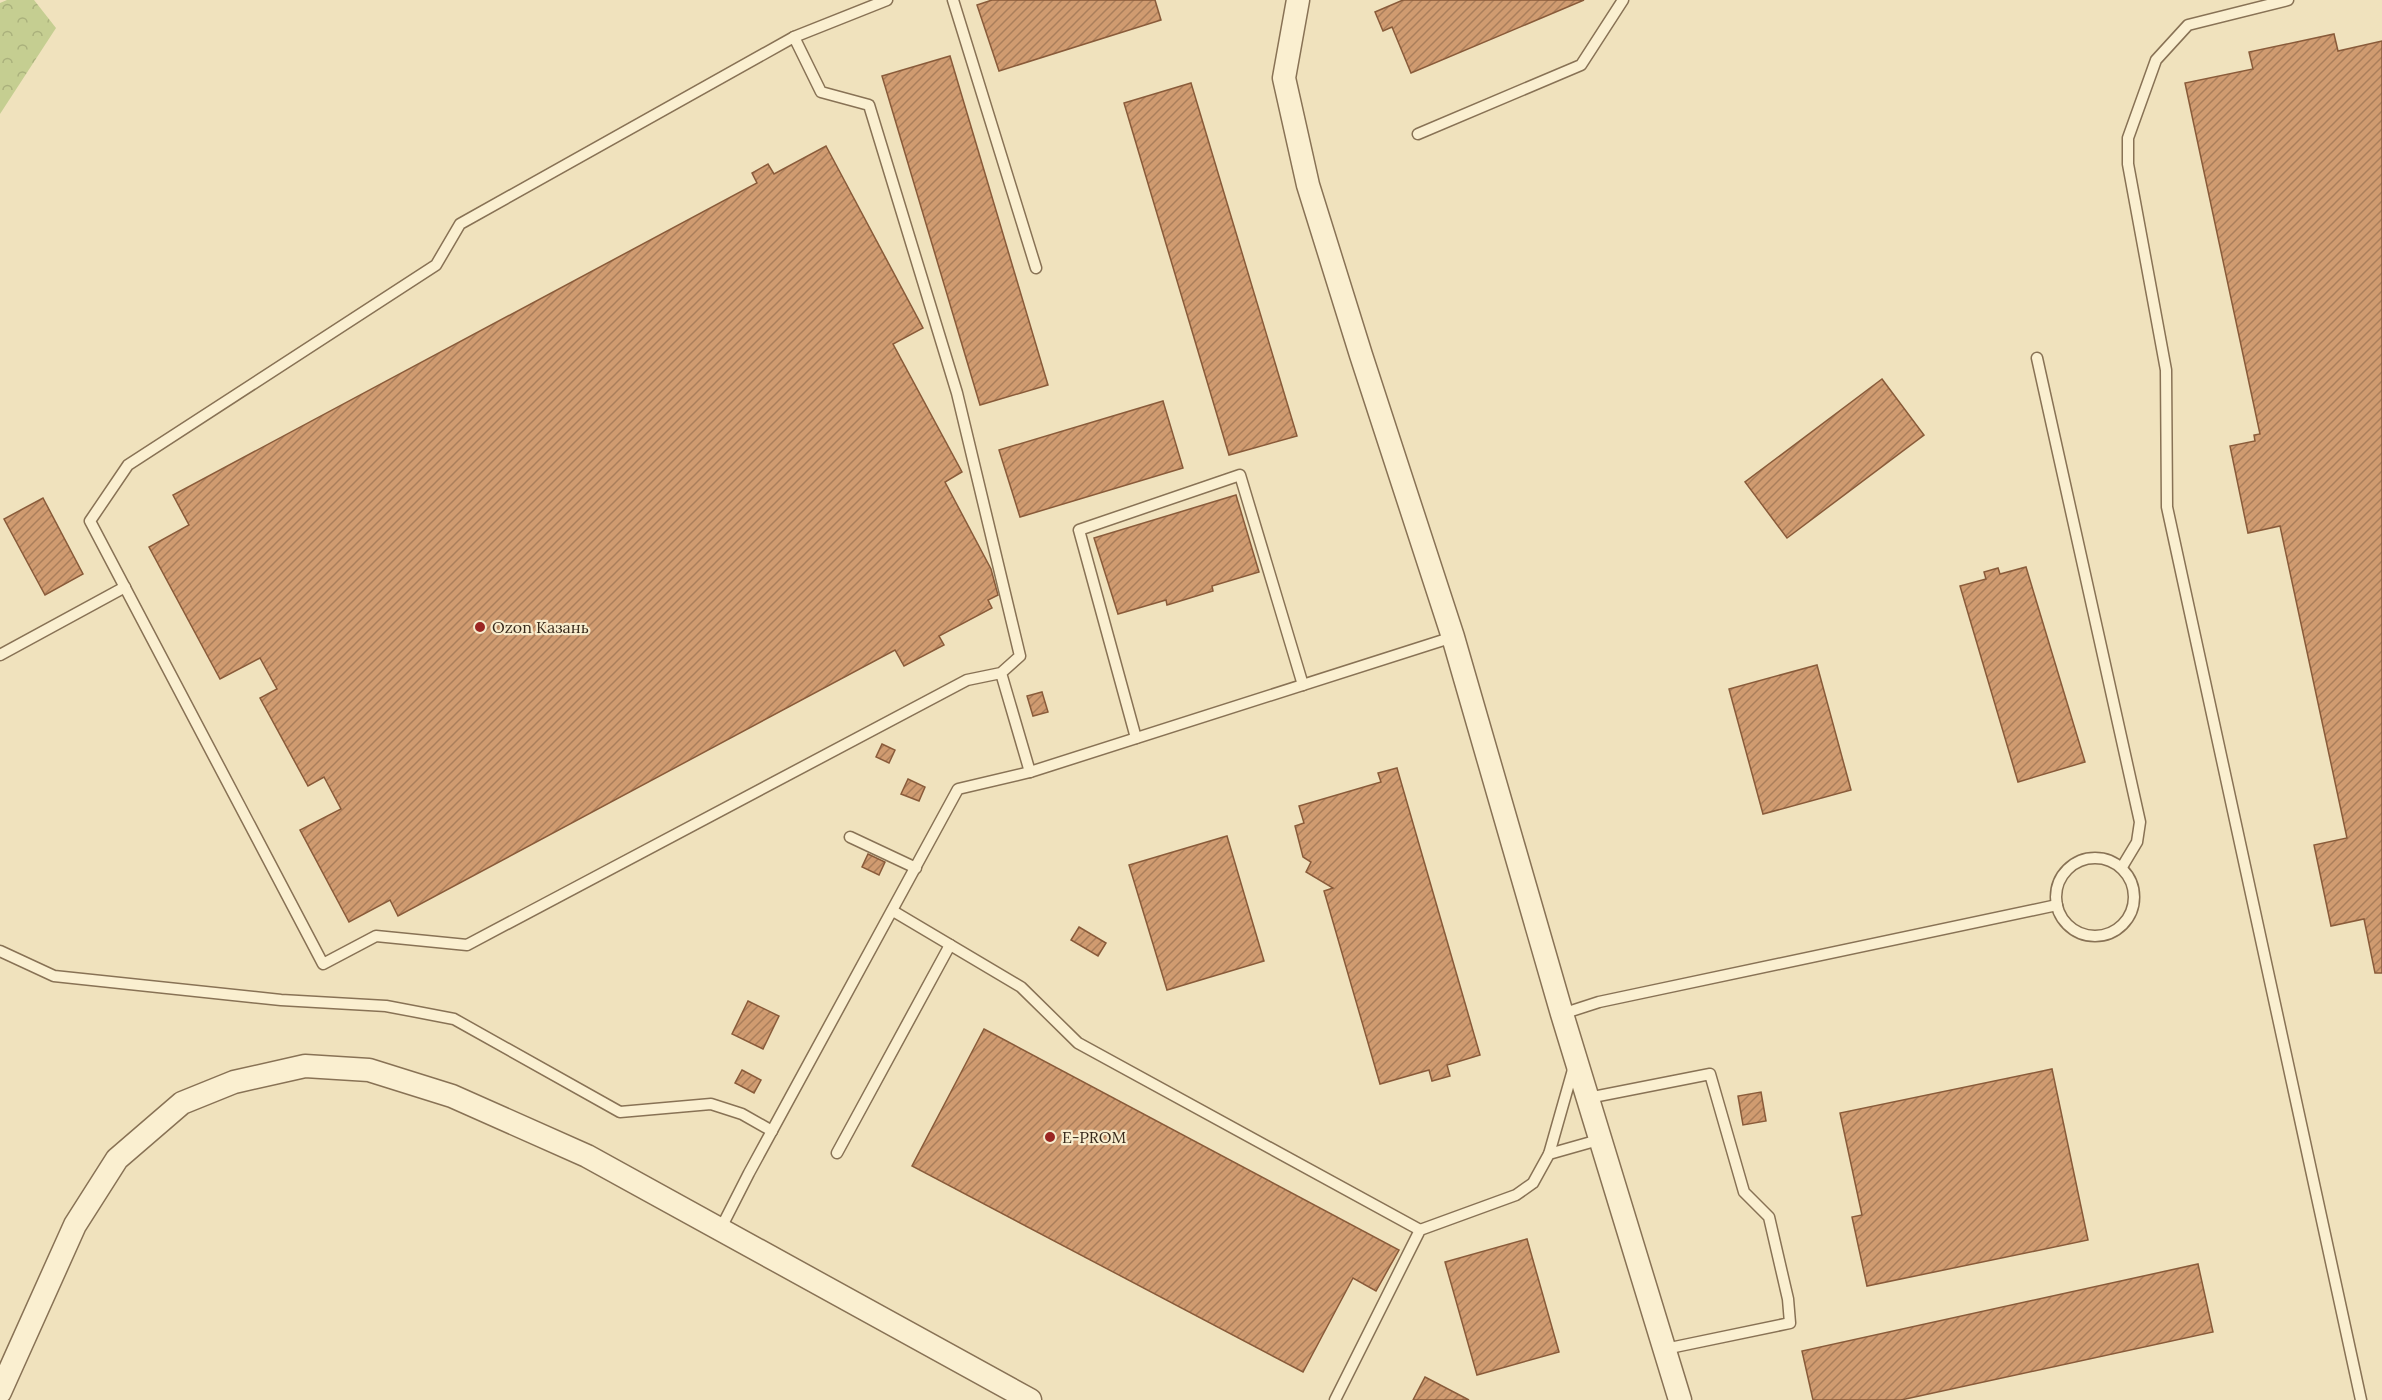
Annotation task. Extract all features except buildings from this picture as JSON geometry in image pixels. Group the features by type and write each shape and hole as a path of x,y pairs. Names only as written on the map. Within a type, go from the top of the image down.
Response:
{"street":[{"path":"1298,0 1284,78 1308,185 1360,355 1453,638 1562,1014 1680,1400"},
{"path":"0,1392 75,1225 117,1159 182,1103 234,1082 305,1066 369,1071 452,1096 587,1156 1029,1400"}],"lane":[{"path":"794,37 821,92 869,105 957,393 1020,656 1001,673 967,680 467,945 376,936 323,964 90,521 128,465 436,265 460,224 794,37 887,0"},
{"path":"953,0 1036,268"},
{"path":"1418,134 1581,65 1623,0"},
{"path":"2288,0 2188,25 2156,60 2128,138 2128,164 2166,370 2167,507 2361,1400"},
{"path":"2037,358 2140,822 2138,842 2122,867"},
{"path":"1136,738 1079,530 1240,475 1303,685"},
{"path":"0,655 124,587"},
{"path":"721,1228 958,789 1030,772 1453,638"},
{"path":"1001,673 1030,772"},
{"path":"850,837 916,868"},
{"path":"2084,858 2104,858 2122,867 2133,884 2134,906 2124,924 2106,935 2085,935 2067,924 2056,905 2057,885 2067,868 2084,858"},
{"path":"1562,1014 1599,1002 2056,905"},
{"path":"893,911 1021,987 1078,1042 1420,1230"},
{"path":"837,1153 950,945"},
{"path":"0,951 54,976 281,1000 386,1006 454,1019 620,1112 711,1104 742,1114 772,1131"},
{"path":"1335,1400 1420,1230 1516,1196 1533,1183 1549,1154 1576,1060"},
{"path":"1588,1098 1710,1074 1744,1192 1769,1217 1788,1299 1790,1323 1665,1349"},
{"path":"1549,1154 1602,1139"}],"green space":[{"path":"7,0 34,0 56,28 0,114 0,3"}],"place":[{"name":"Ozon Казань","path":"480,627"},
{"name":"E-PROM","path":"1050,1137"}]}
